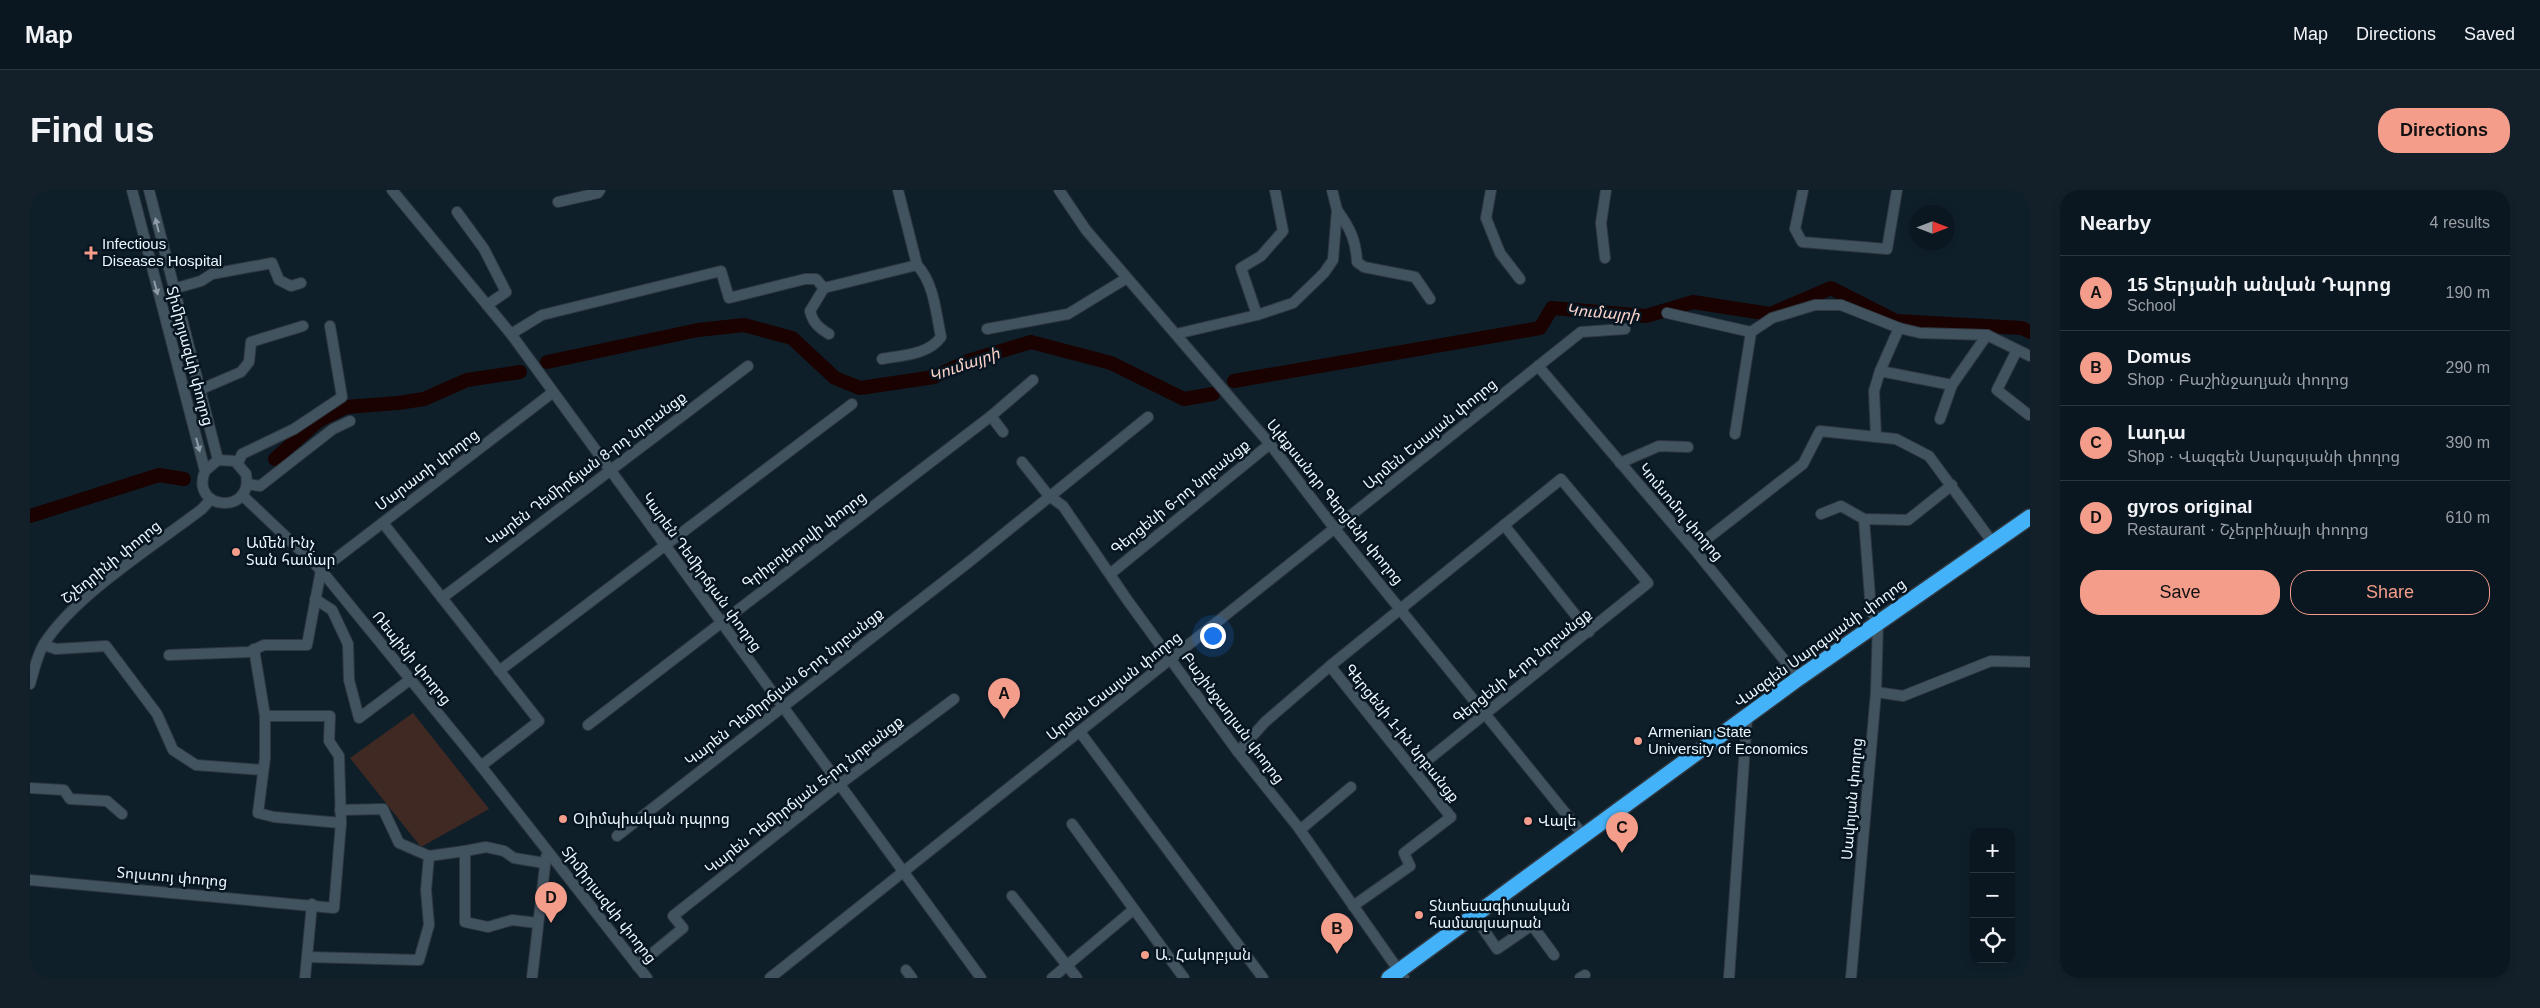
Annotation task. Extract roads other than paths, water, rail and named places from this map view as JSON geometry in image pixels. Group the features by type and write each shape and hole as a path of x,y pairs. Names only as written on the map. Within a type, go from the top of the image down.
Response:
{"highway":[{"name":"Վազգեն Սարգսյանի փողոց","path":"1397,976 1799,678 2030,517"}],"street":[{"name":"Տիմիրյազևի փողոց","path":"132,190 205,471 203,486 211,499"},
{"name":"Տիմիրյազևի փողոց","path":"149,190 165,260 218,460"},
{"name":"Կարեն Դեմիրճյան փողոց","path":"392,190 511,334 552,393 904,870 981,978"},
{"path":"558,202 600,190"},
{"path":"882,359 928,350 934,346 940,336 932,292 924,272 917,265 898,190"},
{"name":"Ալեքսանդր Գերցենի փողոց","path":"1059,190 1086,230 1270,444 1335,529 1584,836"},
{"path":"1257,315 1241,268 1262,256 1283,230 1275,190"},
{"path":"1176,334 1257,315 1293,303 1324,273 1336,252 1337,210 1332,190"},
{"path":"1490,190 1486,218 1500,253 1520,279"},
{"path":"1605,258 1601,223 1606,190"},
{"path":"1803,190 1795,229 1802,242 1887,249 1897,190"},
{"path":"1337,210 1351,228 1356,243 1357,262 1364,267 1415,277 1430,299"},
{"path":"457,212 484,249 506,292 487,305"},
{"path":"150,264 165,260"},
{"path":"173,289 201,281 212,274 272,263 279,280 291,286 301,283"},
{"path":"829,334 820,329 812,320 810,311 824,288 917,265"},
{"path":"511,334 542,315 720,271 729,298 805,279 816,279 824,288"},
{"path":"987,329 1068,314 1127,278"},
{"path":"1667,313 1751,332 1772,318 1815,305 1841,305 1899,328 1920,333 1987,335 2030,356"},
{"path":"199,390 241,372 249,362 251,342 303,326"},
{"path":"238,463 242,454 294,429 342,397 330,326"},
{"name":"Արմեն Եսայան փողոց","path":"770,978 904,870 1172,660 1581,332 1626,328"},
{"path":"1876,437 1874,391 1880,371 1899,328"},
{"path":"1734,434 1751,332"},
{"path":"1940,419 1952,384 1987,335"},
{"path":"2017,350 1997,390 2028,415"},
{"name":"Կարեն Դեմիրճյան 8-րդ նրբանցք","path":"442,598 748,366"},
{"name":"Կոմսոմոլ փողոց","path":"1538,366 1694,549 1799,678"},
{"path":"1880,371 1952,384"},
{"name":"Գրիբոյեդովի փողոց","path":"588,725 991,416 1033,380"},
{"name":"Մարատի փողոց","path":"321,570 552,393"},
{"path":"499,671 852,404"},
{"path":"991,416 1003,432"},
{"name":"Կարեն Դեմիրճյան 6-րդ նրբանցք","path":"617,836 969,562 1148,417"},
{"path":"247,484 260,486 333,428 350,421"},
{"path":"1694,549 1803,464 1820,431 1896,439 1929,456 1993,543"},
{"name":"Գերցենի 6-րդ նրբանցք","path":"1110,574 1270,444"},
{"path":"1620,463 1659,446 1688,447"},
{"path":"205,471 218,460 228,459 238,463 246,474 247,484 242,495 228,503 211,499"},
{"name":"Բաշինջաղյան փողոց","path":"1022,462 1049,496 1063,506 1238,752 1300,830 1353,906 1397,976"},
{"name":"Գերցենի 4-րդ նրբանցք","path":"1414,772 1590,632 1648,583 1561,479 1504,525"},
{"path":"1821,514 1841,506 1864,519 1908,520 1952,486"},
{"name":"Ռեպինի փողոց","path":"242,495 321,570 411,679 548,851"},
{"name":"Շչեդրինի փողոց","path":"30,684 44,645 62,622 89,595 202,509 211,499"},
{"path":"1864,519 1871,611 1878,622"},
{"path":"382,523 539,721 481,766"},
{"path":"1238,752 1265,722 1330,666 1504,525 1590,632"},
{"path":"169,655 248,652 264,645 306,645 321,570"},
{"path":"315,599 332,610 348,644 349,680 359,718 411,679"},
{"name":"Սավոյան փողոց","path":"1851,978 1876,692 1878,622"},
{"path":"44,645 56,649 106,646 158,714 173,750 196,765 263,770"},
{"path":"254,649 265,716 263,770 258,813 274,817 341,823 339,756 329,741 330,716 265,716"},
{"path":"1876,692 1903,696 1990,660 2030,662"},
{"name":"Գերցենի 1-ին նրբանցք","path":"1330,666 1451,817 1404,853 1410,866 1353,906"},
{"name":"Կարեն Դեմիրճյան 5-րդ նրբանցք","path":"637,966 683,928 673,916 840,784 954,699"},
{"path":"1729,978 1747,717"},
{"path":"1080,732 1263,978"},
{"path":"1300,830 1351,787"},
{"path":"30,788 64,790 70,799 107,801 122,814"},
{"path":"340,810 383,809 399,843 429,856 486,847 504,851 514,858 544,863"},
{"name":"Տոլստոյ փողոց","path":"30,880 312,904 334,908 341,823"},
{"path":"1072,824 1184,978"},
{"path":"465,851 465,922 488,927 512,920 538,923"},
{"name":"Տիմիրյազևի փողոց","path":"548,851 647,978"},
{"path":"532,978 544,863 548,851"},
{"path":"307,957 419,960 429,925 426,890 429,856"},
{"path":"1012,896 1077,978"},
{"path":"305,978 312,904"},
{"path":"1052,978 1133,910"},
{"path":"1475,917 1497,948 1532,925 1554,954"}],"waterway":[{"name":"Կումայրի","path":"1234,381 1540,328 1552,308 1646,316 1693,302 1770,314 1831,288 1896,321 2022,328 2030,332"},
{"name":"Կումայրի","path":"547,362 698,330 744,325 792,338 835,378 860,388 934,377 968,361 1031,342 1111,363 1184,399 1213,394"},
{"path":"275,459 318,421 346,407 424,399 467,380 520,372"},
{"path":"30,516 159,475 184,479"}],"place":[{"name":"Infectious Diseases Hospital","path":"91,253"},
{"name":"Ամեն Ինչ Տան համար","path":"236,552"},
{"name":"15 Տերյանի անվան Դպրոց","path":"1004,719"},
{"name":"Armenian State University of Economics","path":"1638,741"},
{"name":"Օլիմպիական դպրոց","path":"563,819"},
{"name":"Վալե","path":"1528,821"},
{"name":"Լադա","path":"1622,853"},
{"name":"Տնտեսագիտական համասլսարան","path":"1419,915"},
{"name":"gyros original","path":"551,923"},
{"name":"Domus","path":"1337,954"},
{"name":"Ա. Հակոբյան","path":"1145,955"}]}
